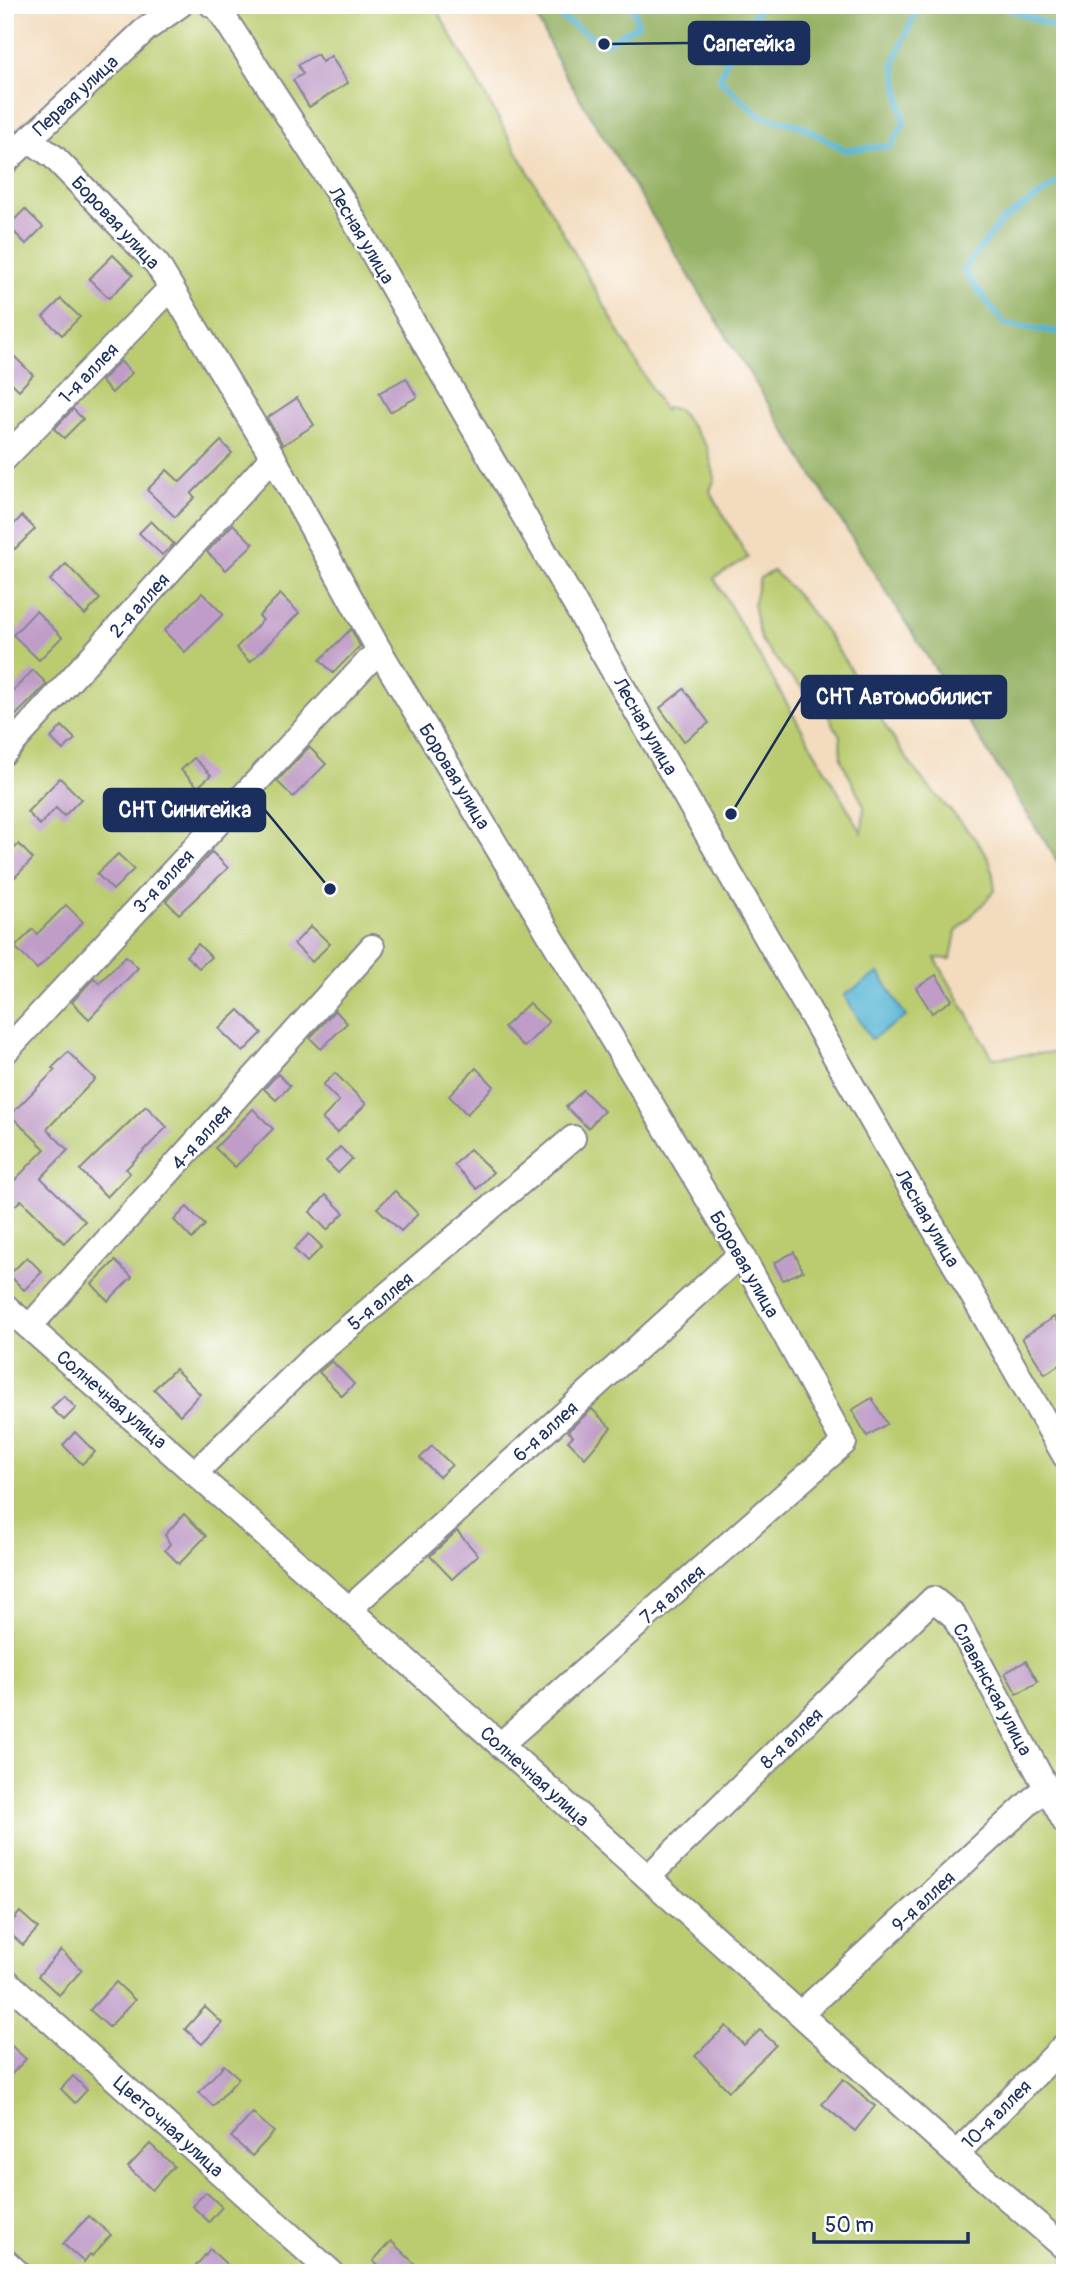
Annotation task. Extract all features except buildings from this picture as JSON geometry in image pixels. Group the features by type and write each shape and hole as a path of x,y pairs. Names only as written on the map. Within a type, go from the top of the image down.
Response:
{"street":[{"name":"Первая улица","path":"5,162 146,29 180,5"},
{"name":"Лесная улица","path":"212,5 218,8 343,201 1065,1457"},
{"name":"Боровая улица","path":"28,139 54,157 158,264 273,457 379,650 741,1254 844,1443"},
{"name":"1-я аллея","path":"5,458 172,288"},
{"name":"2-я аллея","path":"5,752 273,457"},
{"name":"3-я аллея","path":"5,1052 379,650"},
{"name":"4-я аллея","path":"29,1327 372,947"},
{"name":"5-я аллея","path":"195,1473 310,1360 573,1138"},
{"name":"6-я аллея","path":"349,1609 741,1254"},
{"name":"Солнечная улица","path":"5,1306 349,1609 956,2154 1065,2248"},
{"name":"7-я аллея","path":"500,1745 844,1443"},
{"name":"Славянская улица","path":"933,1599 954,1616 1065,1822"},
{"name":"8-я аллея","path":"648,1877 933,1599"},
{"name":"9-я аллея","path":"801,2013 1045,1788"},
{"name":"Цветочная улица","path":"5,1980 332,2273"},
{"name":"10-я аллея","path":"956,2154 1065,2045"},
{"path":"5,2261 18,2273"}],"green space":[{"path":"154,5 434,5 664,411 667,407 679,410 707,447 715,478 710,491 748,558 714,578 862,833 864,806 841,759 840,736 825,710 787,673 761,640 753,605 760,578 773,571 814,615 915,770 973,836 989,860 995,891 956,932 951,959 935,958 993,1058 1065,1051 1065,2273 5,2273 5,141"},
{"path":"531,5 1065,5 1065,873 824,494 561,68"}],"water":[{"path":"879,973 906,1017 871,1039 844,995"}],"waterway":[{"path":"554,5 563,19 604,44 638,25 633,5"},
{"path":"762,5 732,42 720,80 760,116 799,125 845,150 891,146 904,123 894,62 919,5"},
{"path":"998,5 1065,31"},
{"path":"1065,178 1002,221 963,270 1004,324 1065,333"}],"place":[{"name":"Сапегейка","path":"604,44"},
{"name":"СНТ Автомобилист","path":"731,814"},
{"name":"СНТ Синигейка","path":"330,889"}]}
